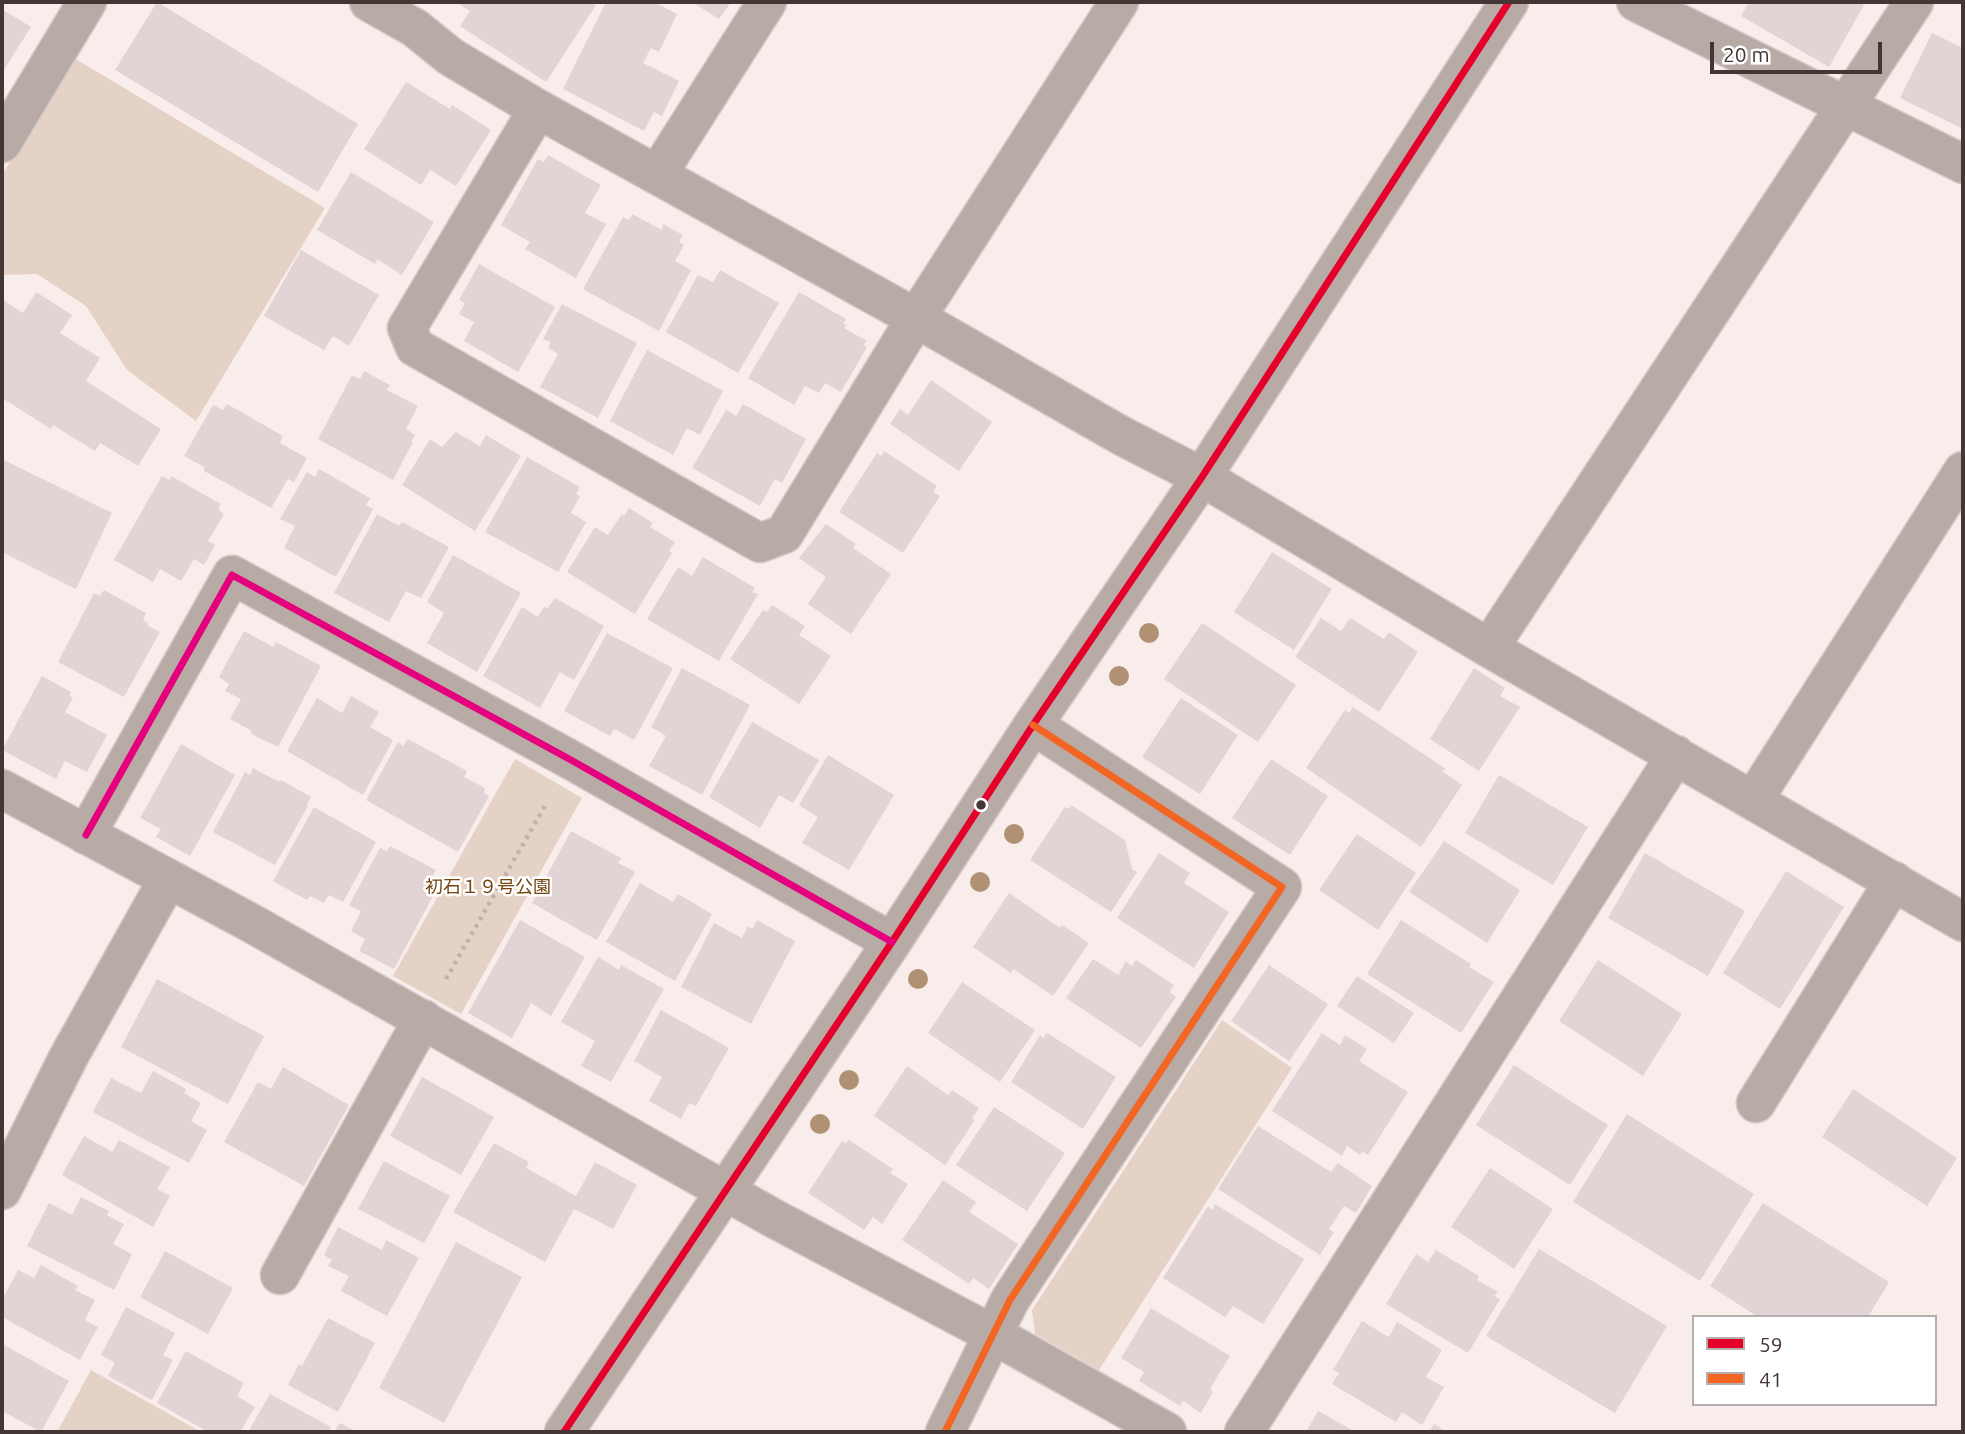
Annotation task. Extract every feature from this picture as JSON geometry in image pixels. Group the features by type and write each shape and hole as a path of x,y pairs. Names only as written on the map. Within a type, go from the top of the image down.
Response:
{"street":[{"path":"2,143 87,2"},
{"path":"369,2 423,15 451,57 538,109 916,318 1122,436 1202,477 1489,648 1963,922"},
{"path":"657,175 767,2"},
{"path":"538,109 407,328 415,347 760,543 784,534 916,318 1118,2"},
{"path":"564,1432 892,942 1033,725 1202,477 1508,2"},
{"path":"1636,2 1963,164"},
{"path":"1489,648 1914,2"},
{"path":"1754,799 1963,471"},
{"path":"86,835 232,575 571,760 892,942"},
{"path":"945,1432 1010,1300 1282,887 1033,725"},
{"path":"1244,1432 1676,755"},
{"path":"2,789 423,1019 774,1218 995,1335 1167,1432"},
{"path":"2,1190 68,1058 169,879"},
{"path":"1756,1103 1894,881"},
{"path":"280,1275 423,1019"}],"path":[{"path":"423,1019 571,760"}],"green space":[{"path":"74,58 325,208 196,421 127,370 86,306 37,274 2,275 2,175"},
{"name":"初石１９号公園","path":"515,759 582,798 461,1014 393,976"},
{"path":"1222,1020 1292,1068 1099,1370 1035,1334 1032,1310"},
{"path":"91,1370 201,1432 57,1432"}],"building":[{"path":"157,2 358,124 318,192 115,70"},
{"path":"591,2 596,5 546,82 460,26 470,11 459,4"},
{"path":"606,2 654,2 677,14 659,52 651,48 643,63 679,81 662,116 654,112 644,131 563,89"},
{"path":"692,2 731,2 719,19"},
{"path":"1749,2 1859,2 1864,5 1829,67 1741,16"},
{"path":"2,9 31,27 2,73"},
{"path":"1932,33 1963,48 1963,129 1900,98"},
{"path":"406,82 450,109 452,105 491,130 456,186 430,170 421,185 364,149"},
{"path":"548,155 601,185 585,213 606,224 576,278 525,249 530,242 501,225 538,159 544,162"},
{"path":"351,172 434,222 402,275 377,259 375,264 317,230"},
{"path":"632,214 662,230 663,224 683,235 679,242 684,245 675,261 691,270 659,331 583,289 623,217 629,220"},
{"path":"301,250 379,295 349,346 333,336 324,350 264,316"},
{"path":"479,264 555,307 518,372 464,341 474,322 459,314 465,303 459,300"},
{"path":"720,270 779,303 738,373 666,332 698,275 713,282"},
{"path":"36,292 72,315 60,333 100,358 86,381 161,429 138,466 100,443 95,451 53,425 51,429 2,398 2,299 23,313"},
{"path":"799,292 846,319 843,324 847,325 844,328 867,341 863,345 867,347 841,392 825,383 819,393 805,386 794,405 748,378"},
{"path":"562,304 637,343 598,418 540,387 558,354 548,348 551,342 543,339"},
{"path":"647,350 723,391 700,435 687,428 673,455 610,421"},
{"path":"364,371 390,385 387,390 418,406 406,429 415,435 413,442 393,480 318,439 352,375 360,379"},
{"path":"931,380 992,422 959,471 890,424 900,409 908,415"},
{"path":"227,404 283,436 280,443 307,458 294,482 288,479 271,508 204,471 204,467 184,456 213,405 223,410"},
{"path":"743,404 806,439 782,483 775,479 760,506 692,468 726,410 736,416"},
{"path":"456,432 480,446 486,435 521,456 475,531 402,485 430,439 442,447"},
{"path":"884,451 937,486 933,492 940,496 903,553 839,512 877,453 881,456"},
{"path":"527,457 580,487 576,494 580,496 571,513 586,522 558,572 485,532"},
{"path":"2,459 112,513 76,589 2,552"},
{"path":"319,469 370,498 366,505 373,509 336,577 284,548 295,526 280,519 307,472 315,477"},
{"path":"162,476 169,480 171,476 221,504 218,509 224,514 208,541 215,545 204,565 194,559 181,581 160,569 153,582 114,560"},
{"path":"629,508 653,523 650,527 675,542 669,551 672,553 635,614 567,572 595,527 608,535"},
{"path":"377,514 399,526 402,522 449,547 421,598 406,591 389,622 334,593"},
{"path":"826,524 856,544 853,548 891,574 851,634 808,604 826,577 799,558"},
{"path":"1272,552 1332,589 1294,650 1234,612"},
{"path":"453,555 521,593 477,672 427,643 444,613 427,602"},
{"path":"703,557 755,588 752,592 758,594 719,661 647,619 678,567 692,576"},
{"path":"104,590 146,613 143,620 160,632 124,697 58,662 94,593 100,596"},
{"path":"555,598 604,626 574,680 560,672 540,708 483,676 522,607 538,617 544,607 548,608"},
{"path":"772,605 805,626 799,635 831,656 799,704 730,659 763,610 767,612"},
{"path":"1321,618 1341,631 1350,618 1384,639 1389,632 1418,652 1379,712 1295,657"},
{"path":"1202,623 1296,685 1258,742 1164,679"},
{"path":"244,631 273,647 276,642 321,666 278,747 251,734 252,731 230,719 241,699 225,691 229,684 219,677"},
{"path":"607,633 673,668 634,740 614,729 610,736 564,711"},
{"path":"682,668 750,705 702,795 649,766 666,736 651,727"},
{"path":"1474,668 1505,688 1500,696 1520,707 1479,771 1430,739"},
{"path":"42,676 71,692 69,695 73,698 65,712 107,735 87,772 65,761 56,779 2,750"},
{"path":"351,696 379,712 370,727 393,740 363,795 287,751 317,698 342,713"},
{"path":"1181,698 1238,735 1200,794 1142,757"},
{"path":"1353,707 1446,769 1442,771 1462,785 1421,847 1306,768 1345,710 1349,713"},
{"path":"752,722 819,760 793,803 779,795 760,828 709,797"},
{"path":"408,739 467,771 464,777 485,788 484,793 489,796 458,852 366,800 398,742 403,746"},
{"path":"181,744 235,775 190,856 156,837 161,829 140,818"},
{"path":"828,755 894,795 849,870 802,843 818,817 799,805"},
{"path":"1271,759 1328,796 1290,855 1232,818"},
{"path":"253,768 311,797 275,865 213,832 245,772 250,775"},
{"path":"1499,775 1588,827 1553,885 1465,833"},
{"path":"1071,805 1125,840 1132,869 1137,872 1111,912 1030,860 1065,807 1069,809"},
{"path":"314,807 376,842 343,902 329,895 324,903 310,896 307,900 273,881"},
{"path":"571,831 621,858 618,863 635,872 597,940 532,903"},
{"path":"1357,834 1416,873 1378,930 1319,890"},
{"path":"1444,841 1520,890 1487,943 1409,892"},
{"path":"390,846 436,870 431,878 440,883 394,969 359,951 365,939 351,931 361,911 349,905 380,848 387,851"},
{"path":"1159,853 1190,873 1184,883 1229,912 1194,968 1117,918"},
{"path":"1645,853 1745,911 1708,976 1608,918"},
{"path":"1786,871 1844,907 1780,1009 1723,973"},
{"path":"640,883 673,902 678,894 712,914 675,981 606,942"},
{"path":"1009,893 1060,928 1062,925 1089,943 1053,996 1013,969 1011,973 973,947"},
{"path":"520,920 585,957 551,1016 531,1003 512,1038 468,1013"},
{"path":"757,920 795,941 751,1024 681,987 714,923 742,938 748,926 752,929"},
{"path":"1401,920 1471,964 1469,967 1494,982 1461,1033 1367,974"},
{"path":"598,957 619,970 621,965 664,989 611,1082 581,1066 595,1041 561,1022"},
{"path":"1093,959 1118,975 1126,961 1132,966 1136,960 1174,985 1170,992 1176,997 1141,1048 1066,998"},
{"path":"1598,960 1682,1014 1643,1076 1559,1021"},
{"path":"1269,965 1328,1004 1289,1061 1231,1021"},
{"path":"1357,976 1414,1013 1394,1043 1337,1006"},
{"path":"157,979 264,1036 228,1104 121,1047"},
{"path":"962,982 1035,1030 1000,1082 928,1033"},
{"path":"661,1010 729,1048 696,1106 689,1103 681,1119 649,1101 662,1077 634,1061"},
{"path":"1047,1033 1116,1077 1083,1129 1011,1082 1040,1035 1043,1038"},
{"path":"1322,1033 1340,1045 1345,1035 1367,1049 1359,1061 1408,1092 1368,1155 1362,1151 1360,1155 1347,1146 1342,1156 1272,1111"},
{"path":"1514,1065 1608,1125 1570,1185 1476,1125"},
{"path":"907,1066 948,1095 952,1090 979,1108 972,1118 975,1120 945,1165 874,1116"},
{"path":"283,1067 349,1105 304,1186 224,1142 258,1082 271,1089"},
{"path":"153,1071 186,1089 184,1093 201,1103 191,1121 207,1130 189,1163 93,1112 111,1078 141,1093"},
{"path":"422,1077 494,1117 461,1175 390,1136"},
{"path":"1853,1089 1957,1158 1927,1206 1822,1137"},
{"path":"994,1107 1065,1153 1027,1211 956,1165"},
{"path":"1627,1114 1754,1194 1700,1281 1573,1202"},
{"path":"1258,1126 1331,1172 1338,1163 1372,1186 1356,1213 1344,1206 1329,1229 1334,1232 1320,1255 1218,1189"},
{"path":"84,1136 112,1152 119,1140 170,1167 157,1189 170,1196 153,1227 62,1175"},
{"path":"849,1140 893,1169 890,1173 908,1184 882,1224 873,1217 864,1230 808,1193 842,1141 846,1143"},
{"path":"494,1143 529,1162 526,1168 576,1196 595,1162 637,1185 613,1229 574,1209 545,1262 453,1212"},
{"path":"384,1161 450,1196 424,1243 358,1209"},
{"path":"1490,1168 1553,1209 1514,1269 1451,1227"},
{"path":"943,1180 976,1202 969,1212 1018,1244 989,1289 973,1278 969,1284 902,1240"},
{"path":"81,1197 109,1211 107,1215 124,1224 113,1244 132,1254 114,1290 27,1246 49,1203 72,1215"},
{"path":"1763,1203 1889,1282 1869,1315 1755,1315 1710,1286"},
{"path":"1215,1204 1304,1259 1263,1324 1233,1306 1225,1317 1163,1278 1208,1206 1212,1210"},
{"path":"338,1227 382,1250 386,1240 419,1258 387,1316 341,1291 349,1276 328,1266 332,1260 324,1255"},
{"path":"456,1242 522,1277 444,1423 379,1388"},
{"path":"1539,1249 1667,1326 1615,1413 1486,1336"},
{"path":"1436,1250 1479,1276 1477,1280 1498,1292 1494,1296 1500,1299 1468,1353 1386,1304 1416,1254 1428,1262"},
{"path":"165,1251 233,1288 208,1334 140,1297"},
{"path":"41,1265 78,1286 75,1290 95,1300 85,1320 98,1327 80,1360 2,1317 2,1300 18,1270 34,1278"},
{"path":"126,1307 175,1333 163,1355 173,1360 152,1400 108,1376 115,1363 101,1355"},
{"path":"1151,1308 1230,1356 1210,1389 1213,1392 1201,1413 1183,1401 1180,1406 1139,1381 1144,1372 1121,1358"},
{"path":"328,1318 375,1343 338,1412 288,1385 299,1364 302,1366"},
{"path":"1362,1321 1389,1337 1397,1322 1442,1350 1426,1377 1444,1387 1422,1425 1402,1412 1396,1422 1332,1384 1339,1373 1333,1370"},
{"path":"2,1344 69,1381 41,1432 2,1411"},
{"path":"186,1351 244,1383 237,1396 255,1407 240,1432 208,1432 157,1403"},
{"path":"270,1394 331,1427 328,1432 248,1432"},
{"path":"1318,1411 1356,1432 1306,1432"},
{"path":"340,1423 357,1432 334,1432"},
{"path":"1434,1424 1447,1432 1429,1432"}],"transit line":[{"name":"59","path":"564,1432 892,942 1033,725 1202,477 1509,2"},
{"path":"86,835 232,575 571,760 892,942"},
{"name":"41","path":"945,1432 1010,1300 1282,887 1033,725"}]}
